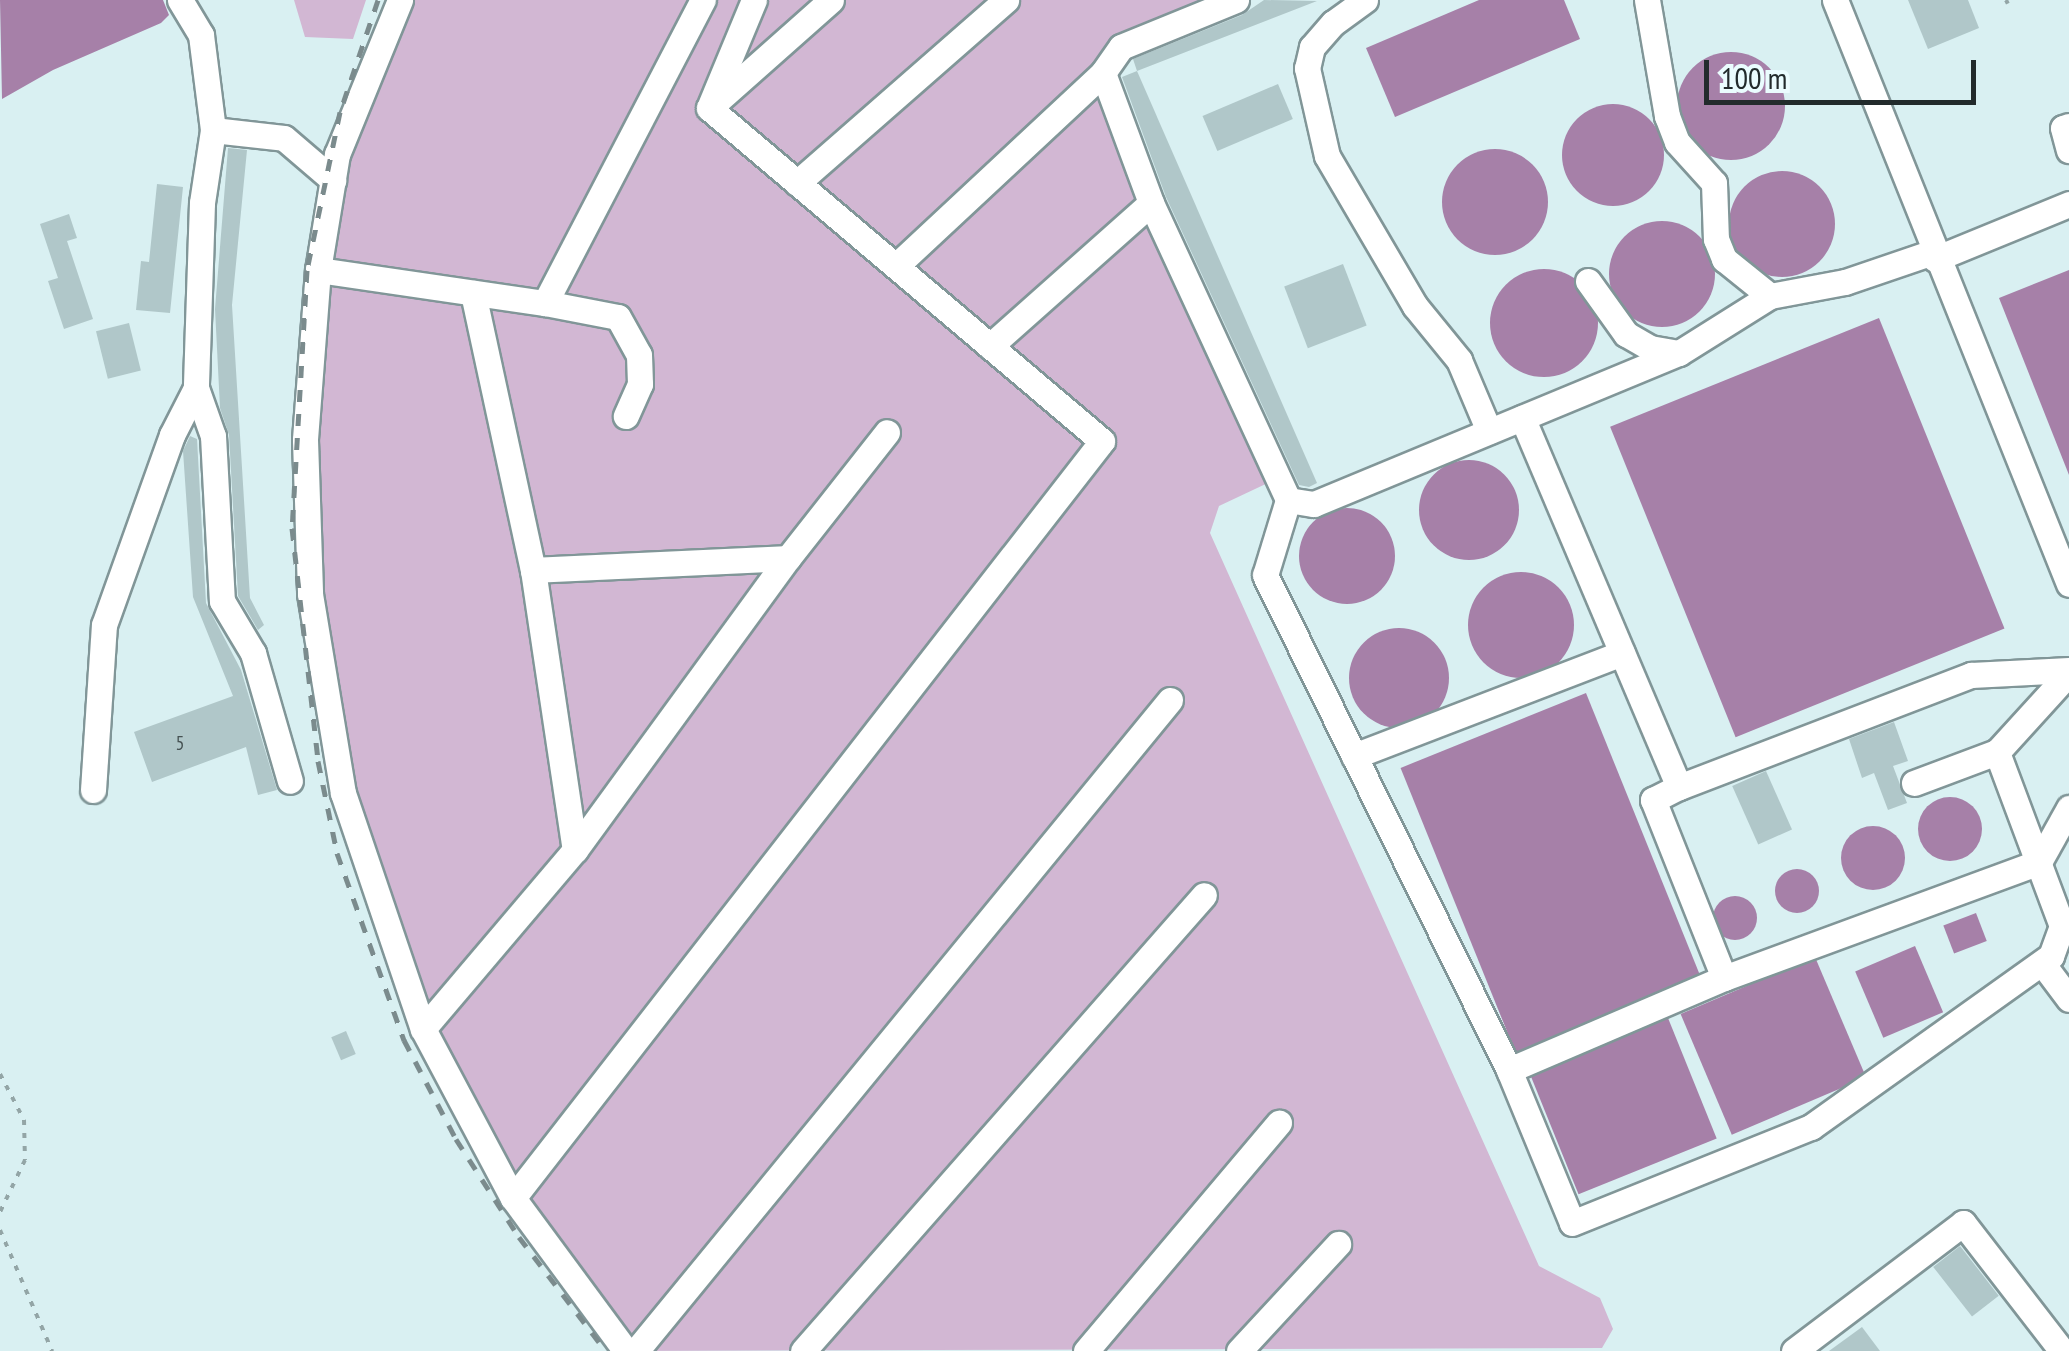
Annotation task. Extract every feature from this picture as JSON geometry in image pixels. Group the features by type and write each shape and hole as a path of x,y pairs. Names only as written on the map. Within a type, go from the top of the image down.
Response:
{"street":[{"path":"180,0 201,35 212,130 202,203 196,388 213,436 222,601 253,653 290,781"},
{"path":"400,0 337,154 318,270 305,440 310,594 343,793 423,1029 513,1198 626,1351"},
{"path":"545,303 702,0"},
{"path":"709,108 754,0"},
{"path":"709,108 831,0"},
{"path":"798,182 1006,0"},
{"path":"1169,26 1198,0"},
{"path":"896,266 1103,72 1121,48 1236,0"},
{"path":"1365,0 1332,23 1312,47 1307,68 1327,156 1415,306 1459,360 1489,432"},
{"path":"1647,0 1667,116 1677,142 1714,183 1716,239 1724,259 1770,296"},
{"path":"1834,0 2069,584"},
{"path":"1103,72 1151,203 1288,500 1265,576 1509,1070 1572,1223 1810,1127 2052,956 2062,926 1997,752"},
{"path":"513,1198 1102,441 709,108"},
{"path":"2069,126 2063,128 2069,150"},
{"path":"212,130 284,138 333,180"},
{"path":"990,346 1151,203"},
{"path":"1288,500 1314,504 1489,432 1678,352 1770,296 1845,282 1934,256 2069,204"},
{"path":"318,270 618,316 639,356 640,384 626,416"},
{"path":"1588,281 1626,334 1650,348 1678,352"},
{"path":"473,293 533,570 575,850"},
{"path":"93,790 104,625 172,435 196,388"},
{"path":"1522,418 1679,787"},
{"path":"423,1029 575,850 788,558 887,432"},
{"path":"533,570 788,558"},
{"path":"1354,756 1622,653"},
{"path":"1724,978 1653,800 1971,675 2069,672"},
{"path":"1914,783 1997,752 2069,672"},
{"path":"636,1351 1170,700"},
{"path":"1509,1070 1724,978 2039,862 2069,808"},
{"path":"802,1351 1204,895"},
{"path":"2042,963 2069,999"},
{"path":"1086,1351 1278,1123"},
{"path":"1794,1351 1963,1223 2062,1351"},
{"path":"1239,1351 1338,1244"}],"path":[{"path":"0,1074 24,1120 25,1160 0,1212"},
{"path":"0,1230 52,1351"}],"shaded area":[{"path":"0,0 163,0 169,15 161,23 53,70 2,99"},
{"path":"294,0 366,0 353,39 305,37"},
{"path":"400,0 1236,0 1169,26 1103,73 1276,479 1219,506 1210,533 1539,1266 1600,1298 1613,1329 1602,1348 626,1351 513,1198 423,1029 343,793 305,440 337,154"},
{"path":"1479,0 1564,0 1580,39 1395,117 1366,48"},
{"path":"1731,52 1752,56 1769,68 1781,85 1785,106 1781,127 1769,144 1752,156 1731,160 1710,156 1693,144 1681,127 1677,106 1681,85 1693,68 1710,56"},
{"path":"1613,104 1633,108 1649,119 1660,135 1664,155 1660,175 1649,191 1633,202 1613,206 1593,202 1577,191 1566,175 1562,155 1566,135 1577,119 1593,108"},
{"path":"1495,149 1515,153 1532,165 1544,182 1548,202 1544,222 1532,239 1515,251 1495,255 1475,251 1458,239 1446,222 1442,202 1446,182 1458,165 1475,153"},
{"path":"1782,171 1802,175 1820,186 1831,204 1835,224 1831,244 1820,262 1802,273 1782,277 1762,273 1744,262 1733,244 1729,224 1733,204 1744,186 1762,175"},
{"path":"1662,221 1682,225 1700,236 1711,254 1715,274 1711,294 1700,312 1682,323 1662,327 1642,323 1624,312 1613,294 1609,274 1613,254 1624,236 1642,225"},
{"path":"1544,269 1565,273 1582,285 1594,302 1598,323 1594,344 1582,361 1565,373 1544,377 1523,373 1506,361 1494,344 1490,323 1494,302 1506,285 1523,273"},
{"path":"2069,270 2069,475 1999,298"},
{"path":"1879,318 2004,629 1736,737 1610,427"},
{"path":"1469,460 1488,464 1504,475 1515,491 1519,510 1515,529 1504,545 1488,556 1469,560 1450,556 1434,545 1423,529 1419,510 1423,491 1434,475 1450,464"},
{"path":"1347,508 1365,512 1381,522 1391,538 1395,556 1391,574 1381,590 1365,600 1347,604 1329,600 1313,590 1303,574 1299,556 1303,538 1313,522 1329,512"},
{"path":"1521,572 1541,576 1559,587 1570,605 1574,625 1570,645 1559,663 1541,674 1521,678 1501,674 1483,663 1472,645 1468,625 1472,605 1483,587 1501,576"},
{"path":"1399,628 1418,632 1434,643 1445,659 1449,678 1445,697 1434,713 1418,724 1399,728 1380,724 1364,713 1353,697 1349,678 1353,659 1364,643 1380,632"},
{"path":"1586,693 1701,978 1516,1053 1401,768"},
{"path":"1950,797 1972,807 1982,829 1972,851 1950,861 1928,851 1918,829 1928,807"},
{"path":"1873,826 1895,836 1905,858 1895,880 1873,890 1851,880 1841,858 1851,836"},
{"path":"1797,869 1813,875 1819,891 1813,907 1797,913 1781,907 1775,891 1781,875"},
{"path":"1735,896 1751,902 1757,918 1751,934 1735,940 1719,934 1713,918 1719,902"},
{"path":"1976,913 1987,941 1954,954 1943,926"},
{"path":"1915,946 1943,1012 1883,1038 1855,971"},
{"path":"1815,957 1866,1078 1732,1135 1681,1014"},
{"path":"1668,1018 1717,1139 1579,1194 1530,1074"}],"building":[{"path":"1264,0 1317,1 1137,71 1133,59 1242,15"},
{"path":"1908,0 1968,0 1979,28 1928,49"},
{"path":"1137,71 1317,483 1309,487 1299,485 1166,197 1122,77"},
{"path":"1278,84 1293,119 1217,151 1203,116"},
{"path":"228,148 247,150 232,305 250,598 264,625 258,630 238,596 229,435 220,408 215,309"},
{"path":"157,184 183,187 170,313 136,310 141,261 149,262"},
{"path":"69,214 77,238 67,241 93,319 64,329 48,281 58,278 40,224"},
{"path":"1343,264 1367,326 1308,348 1284,287"},
{"path":"129,323 141,371 108,379 96,331"},
{"path":"190,436 197,439 206,603 241,670 277,790 258,795 246,747 152,782 134,732 233,696 193,597 183,451"},
{"path":"1894,722 1908,761 1893,766 1907,803 1888,810 1874,773 1862,778 1849,739"},
{"path":"1766,771 1792,829 1758,845 1732,786"},
{"path":"346,1031 356,1054 341,1060 331,1037"},
{"path":"1960,1246 1999,1296 1972,1317 1933,1267"},
{"path":"1862,1327 1880,1351 1829,1351"}],"railway":[{"path":"378,0 340,112 307,270 292,528 318,761 337,853 404,1040 456,1139 519,1237 606,1351"}]}
